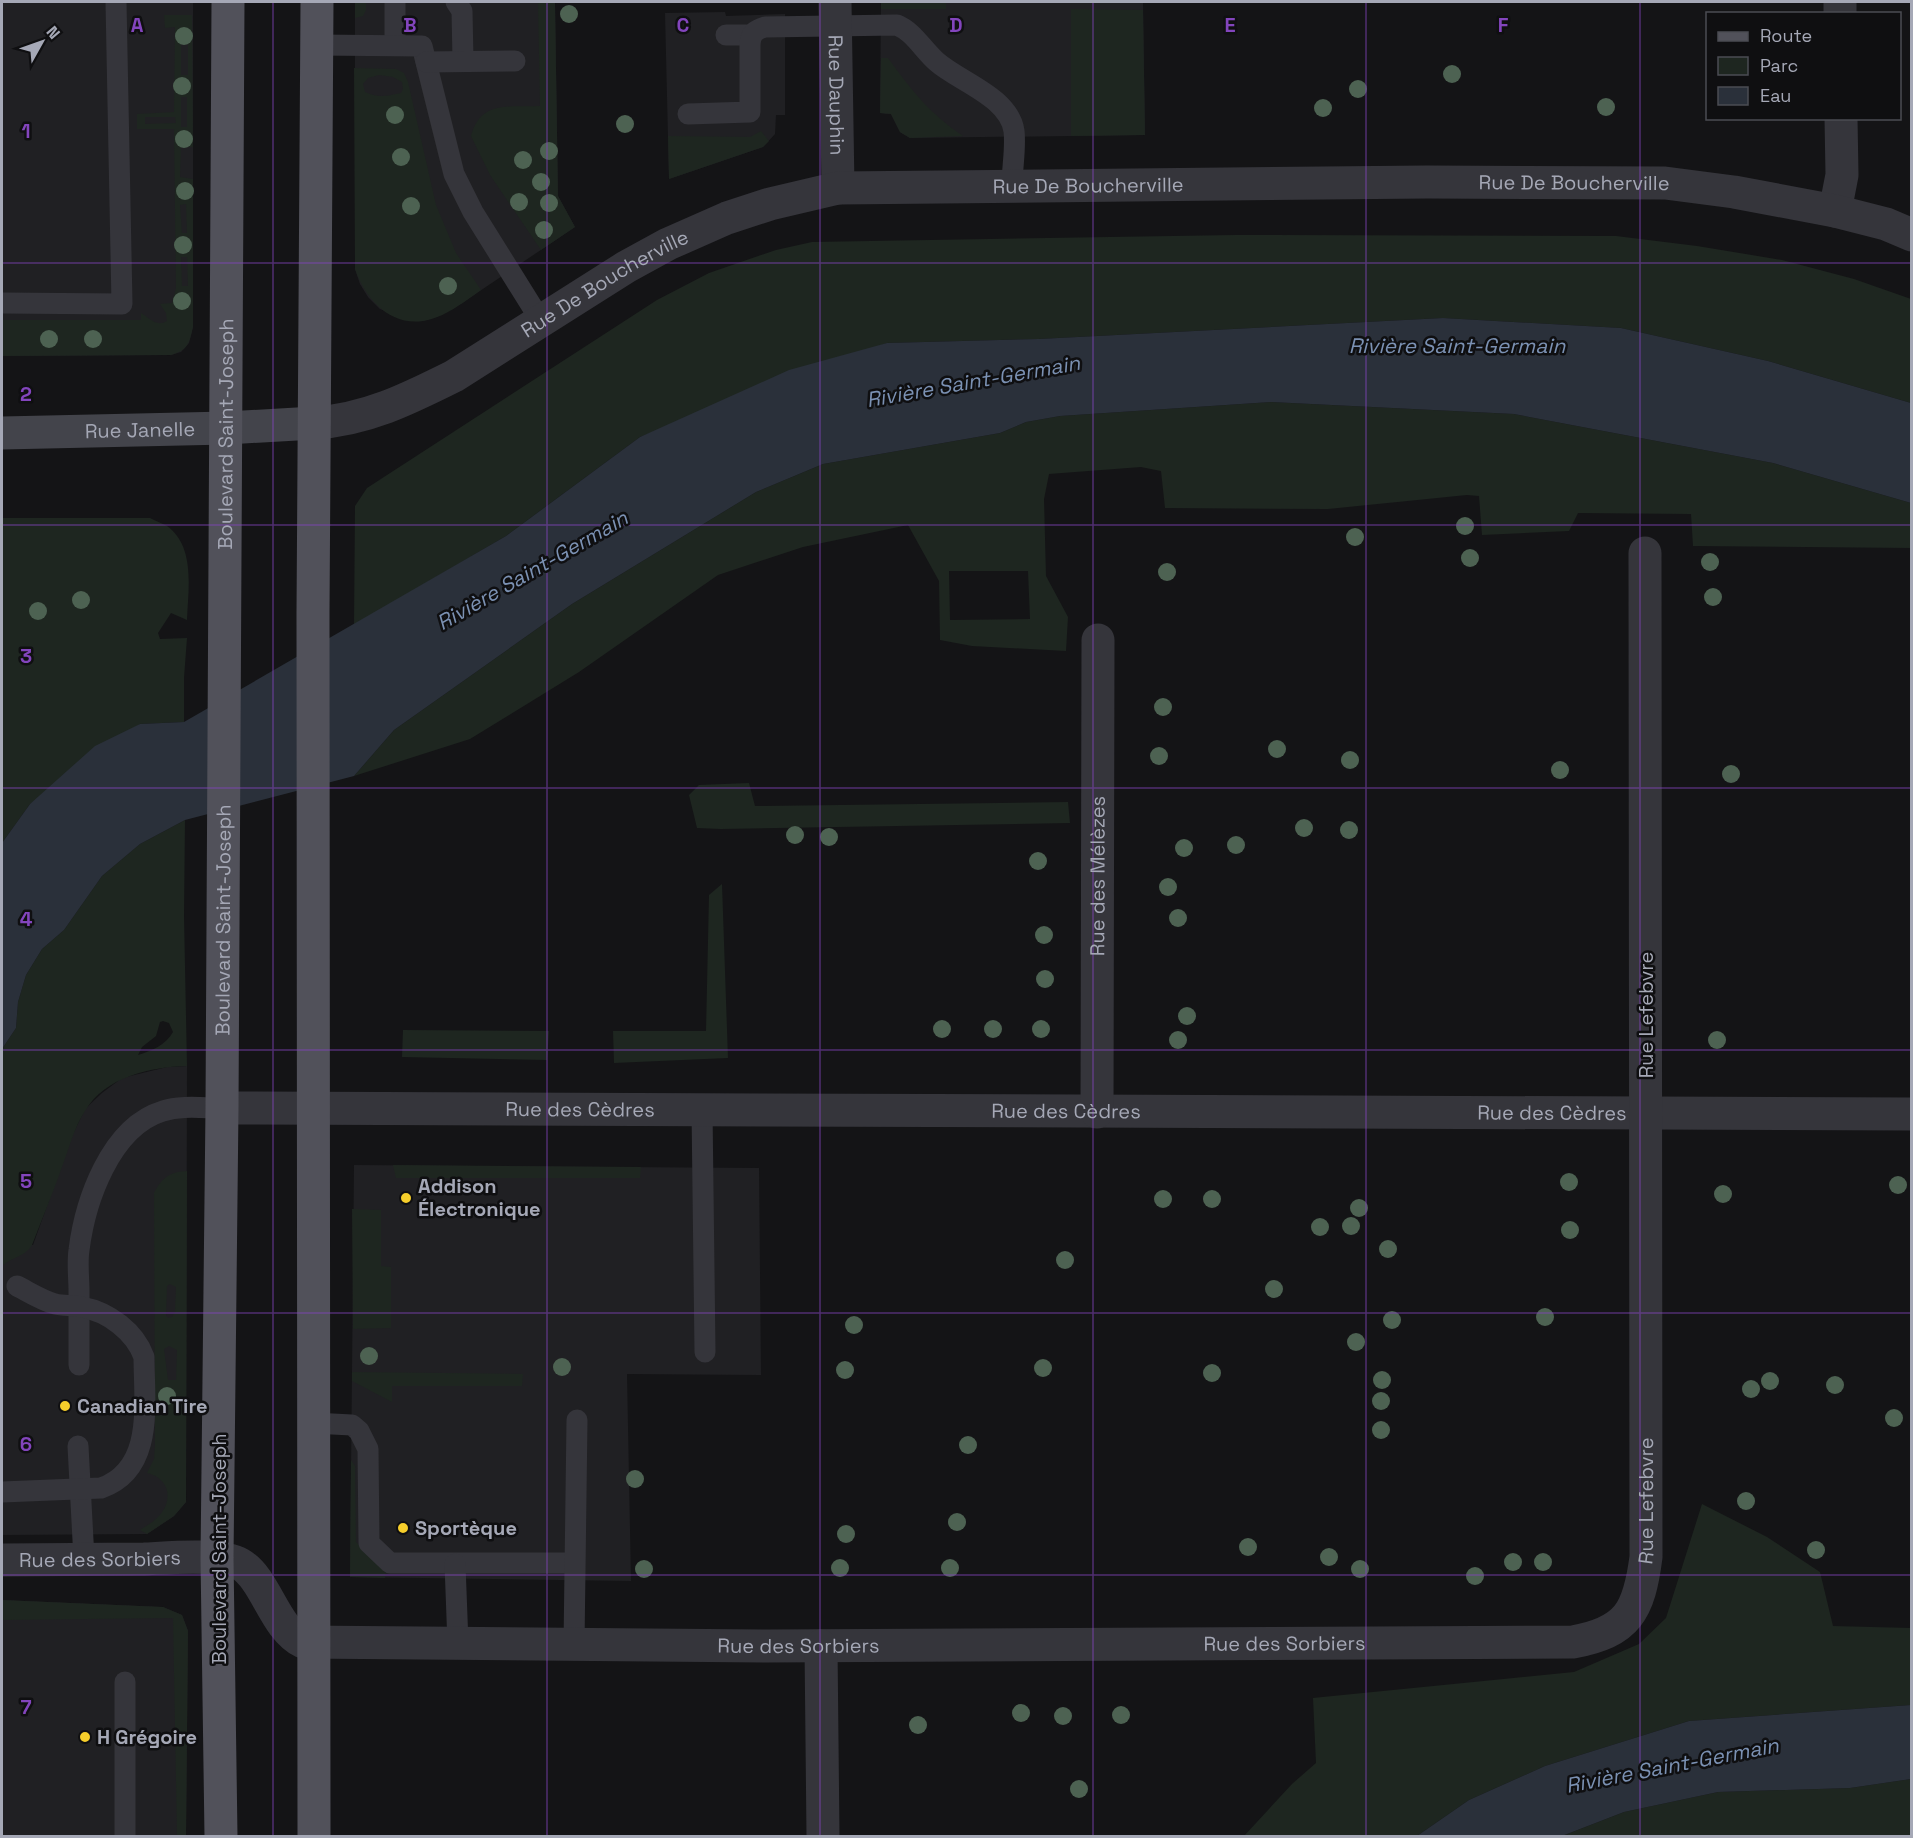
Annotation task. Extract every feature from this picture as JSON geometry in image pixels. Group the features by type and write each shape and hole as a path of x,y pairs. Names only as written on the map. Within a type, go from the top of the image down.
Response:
{"main road":[{"name":"Boulevard Saint-Joseph","path":"221,1836 217,1558 227,428 228,2"},
{"path":"314,1836 313,614 317,2"},
{"name":"Rue Janelle","path":"2,433 227,428 314,423"}],"street":[{"name":"Rue Dauphin","path":"835,13 838,189"},
{"path":"1835,211 1842,175 1841,120"},
{"name":"Rue De Boucherville","path":"314,423 339,422 361,417 454,376 626,267 702,229 770,204 838,189 1416,182 1665,183 1750,195 1835,211 1886,224 1911,235"},
{"name":"Rue Lefebvre","path":"1627,1618 1638,1597 1646,1557 1647,1113 1644,553"},
{"name":"Rue des Mélèzes","path":"1097,1112 1098,640"},
{"name":"Rue des Cèdres","path":"222,1108 1911,1114"},
{"name":"Rue des Sorbiers","path":"2,1560 230,1559 243,1565 295,1638 303,1642 821,1646 1573,1642 1614,1629 1627,1618"},
{"path":"821,1646 822,1836"}],"lane":[{"path":"2,303 122,304 116,2"},
{"path":"395,2 395,45"},
{"path":"456,2 462,11 464,60"},
{"path":"688,114 750,112 751,35 757,29 835,13 897,25 905,28 936,62 988,95 1009,115 1014,132 1012,186"},
{"path":"726,35 751,35"},
{"path":"317,45 422,46 454,174 473,212 542,321"},
{"path":"426,62 515,61"},
{"path":"79,1365 79,1251 88,1205 102,1170 122,1140 143,1121 161,1111 177,1108 222,1108"},
{"path":"702,1109 705,1352"},
{"path":"2,1492 101,1488 112,1484 134,1462 141,1445 144,1424 144,1357 140,1347 120,1324 101,1313 79,1306 57,1304 17,1286"},
{"path":"574,1645 577,1420"},
{"path":"313,1423 352,1425 359,1431 368,1449 369,1543 390,1563 574,1563"},
{"path":"78,1446 84,1559"},
{"path":"455,1563 458,1644"},
{"path":"125,1682 125,1836"}],"shaded area":[{"path":"2,2 193,2 193,327 189,343 181,352 171,355 2,356"},
{"path":"355,2 555,2 558,196 575,227 456,307 423,321 407,320 380,309 368,297 355,269"},
{"path":"881,2 1143,2 1145,135 910,138 900,132 891,114 880,113"},
{"path":"725,12 726,16 785,14 785,115 776,115 775,134 763,147 669,179 665,13"},
{"path":"187,1066 186,1502 174,1516 147,1534 2,1535 2,1242 33,1245 72,1136 85,1109 122,1078 167,1067"},
{"path":"354,1165 759,1168 761,1375 627,1374 631,1581 350,1577"},
{"path":"2,1600 163,1607 182,1615 188,1631 186,1836 2,1836"}],"green space":[{"path":"355,2 366,2 363,16 355,18"},
{"path":"881,2 946,2 946,9 881,9"},
{"path":"538,3 555,3 558,196 575,227 541,250 490,175 471,136 476,124 489,111 508,107 540,106"},
{"path":"1071,9 1143,10 1145,135 1071,136"},
{"path":"164,15 192,15 193,147 181,147 180,177 193,179 193,327 189,342 181,351 171,355 2,356 2,320 141,320 141,313 157,323 167,321 166,313 160,304 172,303 176,288 174,129 137,129 137,114 174,112 175,27 165,28","holes":["181,44 188,44 188,75 181,75","181,97 187,97 187,127 181,127","145,117 175,117 176,123 145,124","186,204 187,233 182,233 180,205","181,257 187,257 188,286 182,286"]},
{"path":"881,58 888,58 922,101 963,136 910,138 900,132 891,114 880,113"},
{"path":"354,68 396,69 404,73 408,82 436,205 456,253 481,290 439,317 423,321 399,319 380,308 372,300 355,269","holes":["379,75 393,77 402,82 401,93 383,96 365,92 363,84 368,78"]},
{"path":"761,131 769,141 763,147 669,179 668,136 750,137"},
{"path":"1235,235 1616,236 1782,260 1854,279 1911,299 1911,403 1768,361 1621,328 1443,318 1039,339 887,343 640,437 506,536 354,625 355,506 367,488 657,300 709,273 776,250 812,242"},
{"path":"1271,402 1514,414 1773,463 1911,503 1911,548 1693,546 1691,514 1578,513 1569,531 1482,535 1479,496 1467,495 1328,509 1165,508 1161,471 1141,467 1049,474 1044,499 1046,576 1068,617 1066,651 972,646 940,640 939,581 908,525 803,547 718,575 579,672 470,739 354,776 394,730 572,604 756,492 823,464 1000,433 1026,422 1060,416","holes":["949,571 1028,571 1030,619 950,620"]},
{"path":"2,518 150,518 167,526 182,545 189,583 187,620 171,613 158,633 160,639 187,638 184,722 140,724 30,804 2,843"},
{"path":"749,783 755,806 1068,802 1070,823 697,828 689,795 699,785"},
{"path":"185,820 187,1066 158,1069 130,1076 116,1082 94,1099 75,1131 32,1245 26,1252 2,1266 2,1049 16,1028 18,1002 26,975 42,949 64,930 102,876 140,844","holes":["160,1022 169,1023 173,1032 166,1041 138,1055 142,1047 156,1036"]},
{"path":"722,884 728,1058 614,1063 613,1031 706,1031 709,895"},
{"path":"403,1030 549,1031 547,1060 402,1057"},
{"path":"393,1165 641,1167 640,1178 396,1178"},
{"path":"187,1171 186,1502 174,1516 147,1534 140,1530 159,1516 167,1503 168,1496 160,1479 147,1473 154,1459 155,1445 154,1193 167,1177","holes":["170,1284 176,1287 175,1312 172,1317 168,1318 166,1316 167,1286","169,1346 177,1350 176,1380 168,1380 164,1349"]},
{"path":"352,1209 381,1210 381,1266 391,1267 391,1328 353,1329"},
{"path":"352,1372 523,1374 522,1386 392,1386 392,1402 352,1381"},
{"path":"351,1460 355,1466 356,1542 386,1573 385,1578 350,1577"},
{"path":"1702,1504 1767,1537 1820,1572 1833,1626 1911,1628 1911,1705 1689,1721 1545,1766 1469,1800 1417,1836 1244,1836 1292,1784 1316,1763 1313,1698 1574,1672 1639,1644 1666,1618"},
{"path":"2,1600 163,1607 182,1615 188,1631 186,1836 177,1836 173,1618 2,1620"},
{"path":"1911,1779 1911,1836 1562,1836 1624,1812 1718,1792 1850,1788"}],"water":[{"name":"Rivière Saint-Germain","path":"1443,318 1621,328 1768,361 1911,403 1911,503 1773,463 1514,414 1271,402 1060,416 1026,422 1000,433 823,464 756,492 572,604 394,730 354,776 185,820 140,844 102,876 64,930 42,949 26,975 18,1002 16,1028 2,1049 2,843 30,804 95,746 140,724 184,722 506,536 640,437 789,370 887,343 1039,339"},
{"name":"Rivière Saint-Germain","path":"1911,1705 1911,1779 1850,1788 1718,1792 1624,1812 1562,1836 1417,1836 1469,1800 1545,1766 1689,1721"}],"place":[{"name":"Addison Électronique","path":"406,1198"},
{"name":"Canadian Tire","path":"65,1406"},
{"name":"Sportèque","path":"403,1528"},
{"name":"H Grégoire","path":"85,1737"}]}
